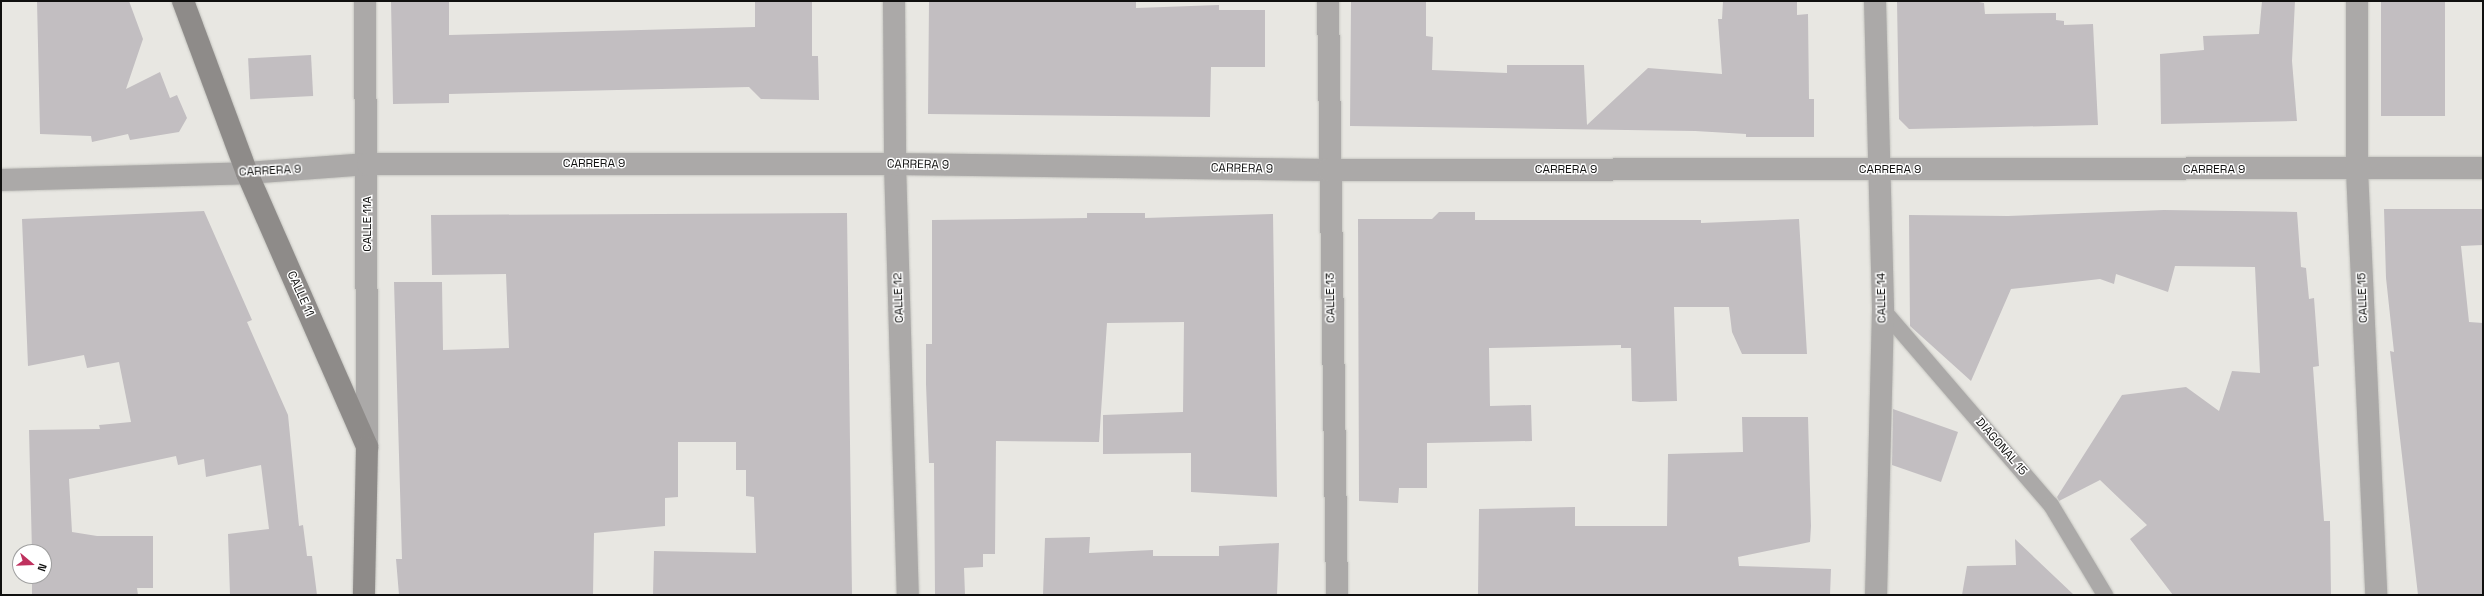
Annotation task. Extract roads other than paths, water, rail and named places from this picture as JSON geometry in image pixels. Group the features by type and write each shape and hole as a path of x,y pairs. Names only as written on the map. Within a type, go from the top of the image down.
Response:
{"main road":[{"name":"CALLE 11","path":"183,1 247,172 367,447 364,595"}],"street":[{"name":"CALLE 11A","path":"365,1 368,164 367,447"},
{"name":"CALLE 12","path":"894,1 895,164 908,595"},
{"name":"CALLE 13","path":"1328,1 1328,170 1338,595"},
{"name":"CALLE 14","path":"1875,1 1883,310 1876,595"},
{"name":"CALLE 15","path":"2356,1 2357,170 2376,595"},
{"name":"CARRERA 9","path":"1,180 247,172 368,164 895,164 1328,170 2357,170 2483,168"}],"lane":[{"name":"DIAGONAL 15","path":"1883,310 2051,506 2105,595"}]}
